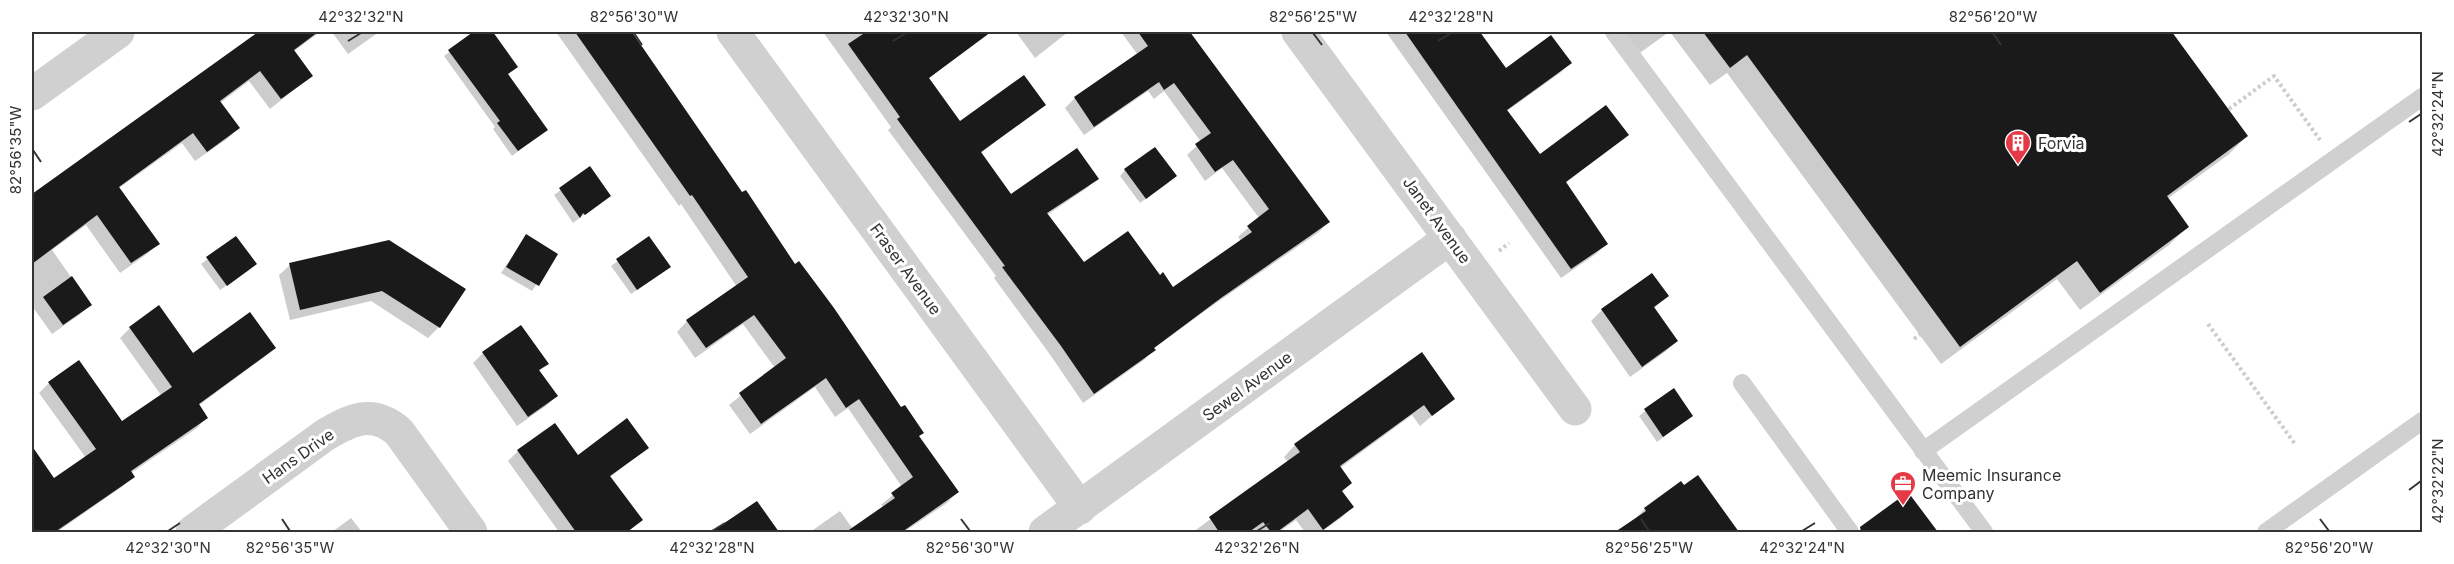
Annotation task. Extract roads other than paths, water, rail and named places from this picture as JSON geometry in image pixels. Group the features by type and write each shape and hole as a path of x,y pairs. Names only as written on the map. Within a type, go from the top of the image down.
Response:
{"street":[{"path":"32,94 118,32"},
{"name":"Fraser Avenue","path":"733,32 1080,508"},
{"name":"Janet Avenue","path":"1298,32 1575,409"},
{"name":"Sewel Avenue","path":"1045,532 1450,238"},
{"name":"Hans Drive","path":"192,532 325,435 342,425 370,417 384,421 399,432 471,532"}],"lane":[{"path":"1614,32 1984,532"},
{"path":"1923,451 2422,97"},
{"path":"1742,383 1850,532"},
{"path":"2266,532 2422,421"}],"place":[{"name":"Forvia","path":"2018,166"},
{"name":"Meemic Insurance Company","path":"1903,507"}]}
